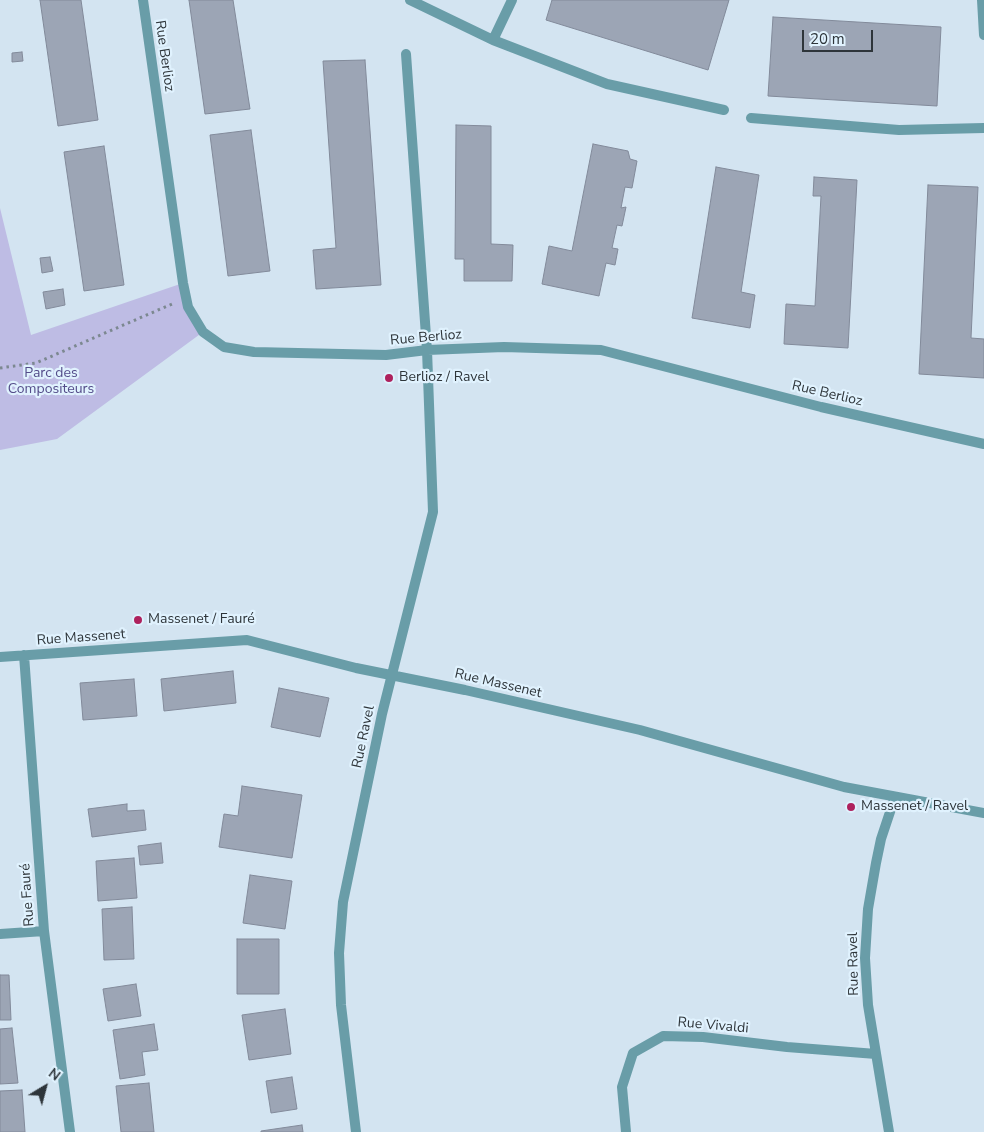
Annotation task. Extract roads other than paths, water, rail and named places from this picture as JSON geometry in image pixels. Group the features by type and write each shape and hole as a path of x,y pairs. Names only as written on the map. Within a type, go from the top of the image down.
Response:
{"street":[{"name":"Rue Berlioz","path":"142,0 182,283 188,307 203,332 224,347 254,352 386,355 427,350 504,347 601,350 821,407 984,444"},
{"path":"410,0 493,40 607,84 724,110"},
{"path":"493,40 512,0"},
{"path":"982,0 984,35"},
{"name":"Rue Ravel","path":"356,1132 340,1005 338,952 343,902 382,714 434,512 427,350 406,54"},
{"path":"752,118 899,130 984,128"},
{"name":"Rue Massenet","path":"0,657 247,640 356,668 640,730 844,787 984,812"},
{"name":"Rue Fauré","path":"24,655 44,931 70,1132"},
{"name":"Rue Ravel","path":"889,1132 868,1006 865,958 868,910 881,839 895,797"},
{"path":"0,934 44,931"},
{"name":"Rue Vivaldi","path":"626,1132 622,1087 633,1053 663,1036 703,1036 786,1047 876,1054"}],"place":[{"name":"Berlioz / Ravel","path":"389,378"},
{"name":"Massenet / Fauré","path":"138,620"},
{"name":"Massenet / Ravel","path":"851,807"}],"park label":[{"name":"Parc des Compositeurs","path":"51,382"}]}
